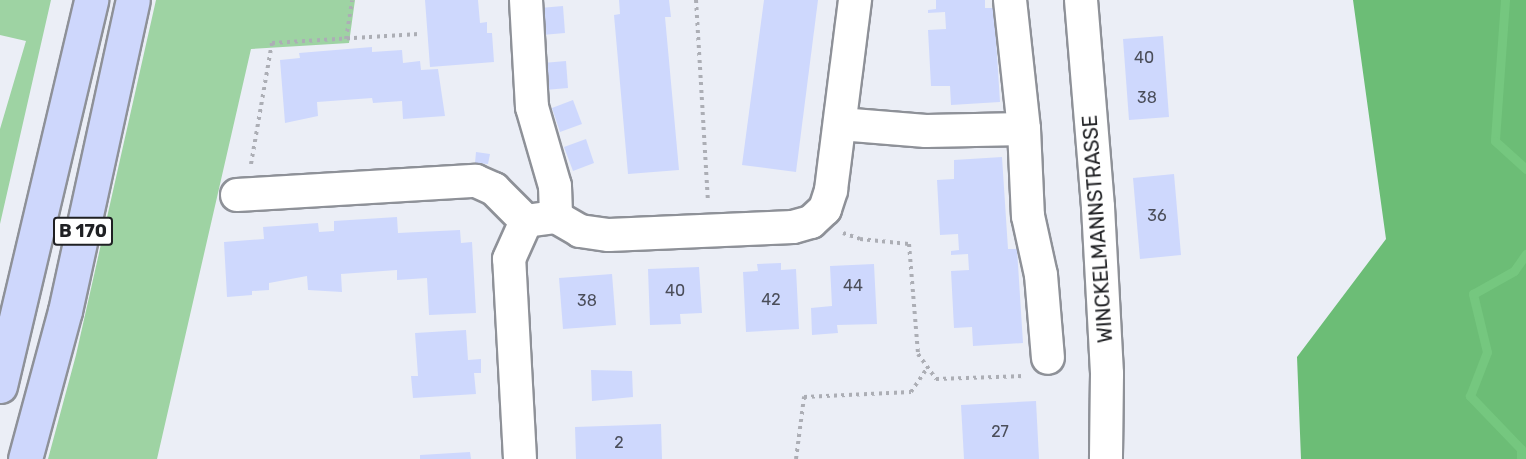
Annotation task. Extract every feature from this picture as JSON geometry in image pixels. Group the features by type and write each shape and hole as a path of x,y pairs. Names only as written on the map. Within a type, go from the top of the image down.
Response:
{"main road":[{"name":"B 170","path":"0,386 91,0"},
{"name":"B 170","path":"25,459 65,311 133,0"}],"street":[{"path":"520,459 509,259 541,219 555,186 532,107 526,0"},
{"path":"241,195 476,181 494,189 541,219 580,231 609,235 793,227 811,222 825,209 831,190 855,0"},
{"path":"1010,0 1024,129 1028,216 1041,275 1043,367"},
{"name":"WINCKELMANNSTRASSE","path":"1081,0 1098,207 1107,374 1106,459"},
{"path":"840,124 926,131 1024,129"}],"path":[{"path":"346,39 352,0"},
{"path":"696,0 710,229"},
{"path":"241,195 272,43 419,34"},
{"path":"811,222 860,239 909,244 918,354 926,370 936,379 1043,367"},
{"path":"796,459 804,397 911,392 926,370"}],"green space":[{"path":"0,0 51,0 0,224 0,129 26,41 0,35"},
{"path":"156,0 355,0 349,43 251,49 157,459 48,459 76,355"},
{"path":"1353,0 1526,0 1526,459 1301,459 1297,357 1386,239"}],"building":[{"path":"425,0 478,0 480,23 487,22 487,33 492,33 494,62 430,67"},
{"path":"619,0 669,0 671,17 665,17 679,170 628,174 614,15 620,14"},
{"path":"764,0 818,0 796,172 742,165"},
{"path":"936,0 985,0 985,8 994,8 1000,102 951,105 950,86 931,86 928,30 946,29 945,12 928,13 928,10 936,9"},
{"path":"563,6 565,33 542,35 540,8"},
{"path":"1163,36 1169,117 1129,120 1123,39"},
{"path":"372,47 372,52 402,50 403,63 420,61 421,70 438,69 445,116 403,119 402,101 373,103 372,98 317,102 318,116 285,123 280,60 300,58 299,53"},
{"path":"566,61 568,88 545,90 543,63"},
{"path":"573,100 582,124 560,132 552,108"},
{"path":"586,139 594,163 573,171 564,147"},
{"path":"476,152 490,154 488,164 475,163"},
{"path":"1002,157 1008,249 1017,249 1023,343 973,346 972,327 954,328 951,271 969,270 968,254 951,255 951,251 959,250 958,234 940,235 937,180 954,179 954,160"},
{"path":"1174,174 1181,255 1140,259 1133,178"},
{"path":"397,217 398,233 460,230 461,243 472,242 476,313 429,315 427,278 397,280 397,270 341,274 342,292 308,290 307,276 269,283 269,290 252,291 252,295 227,297 224,242 264,239 263,227 318,223 319,232 334,231 334,221"},
{"path":"781,263 781,270 796,269 799,329 746,332 743,272 758,271 757,264"},
{"path":"874,264 877,324 837,325 838,333 812,335 811,308 832,306 830,266"},
{"path":"699,267 702,313 680,314 681,324 650,325 648,269"},
{"path":"612,274 616,325 563,329 559,278"},
{"path":"466,330 468,360 481,359 481,373 474,373 476,394 413,398 411,376 418,376 415,333"},
{"path":"591,370 632,371 633,397 592,401"},
{"path":"1036,401 1039,459 964,459 961,405"},
{"path":"661,424 662,459 576,459 575,427"},
{"path":"470,452 471,459 420,459 420,455"}],"waterway":[{"path":"1505,0 1495,141 1526,169"},
{"path":"1521,459 1521,449 1470,396 1487,352 1473,294 1514,271 1526,254"}]}
